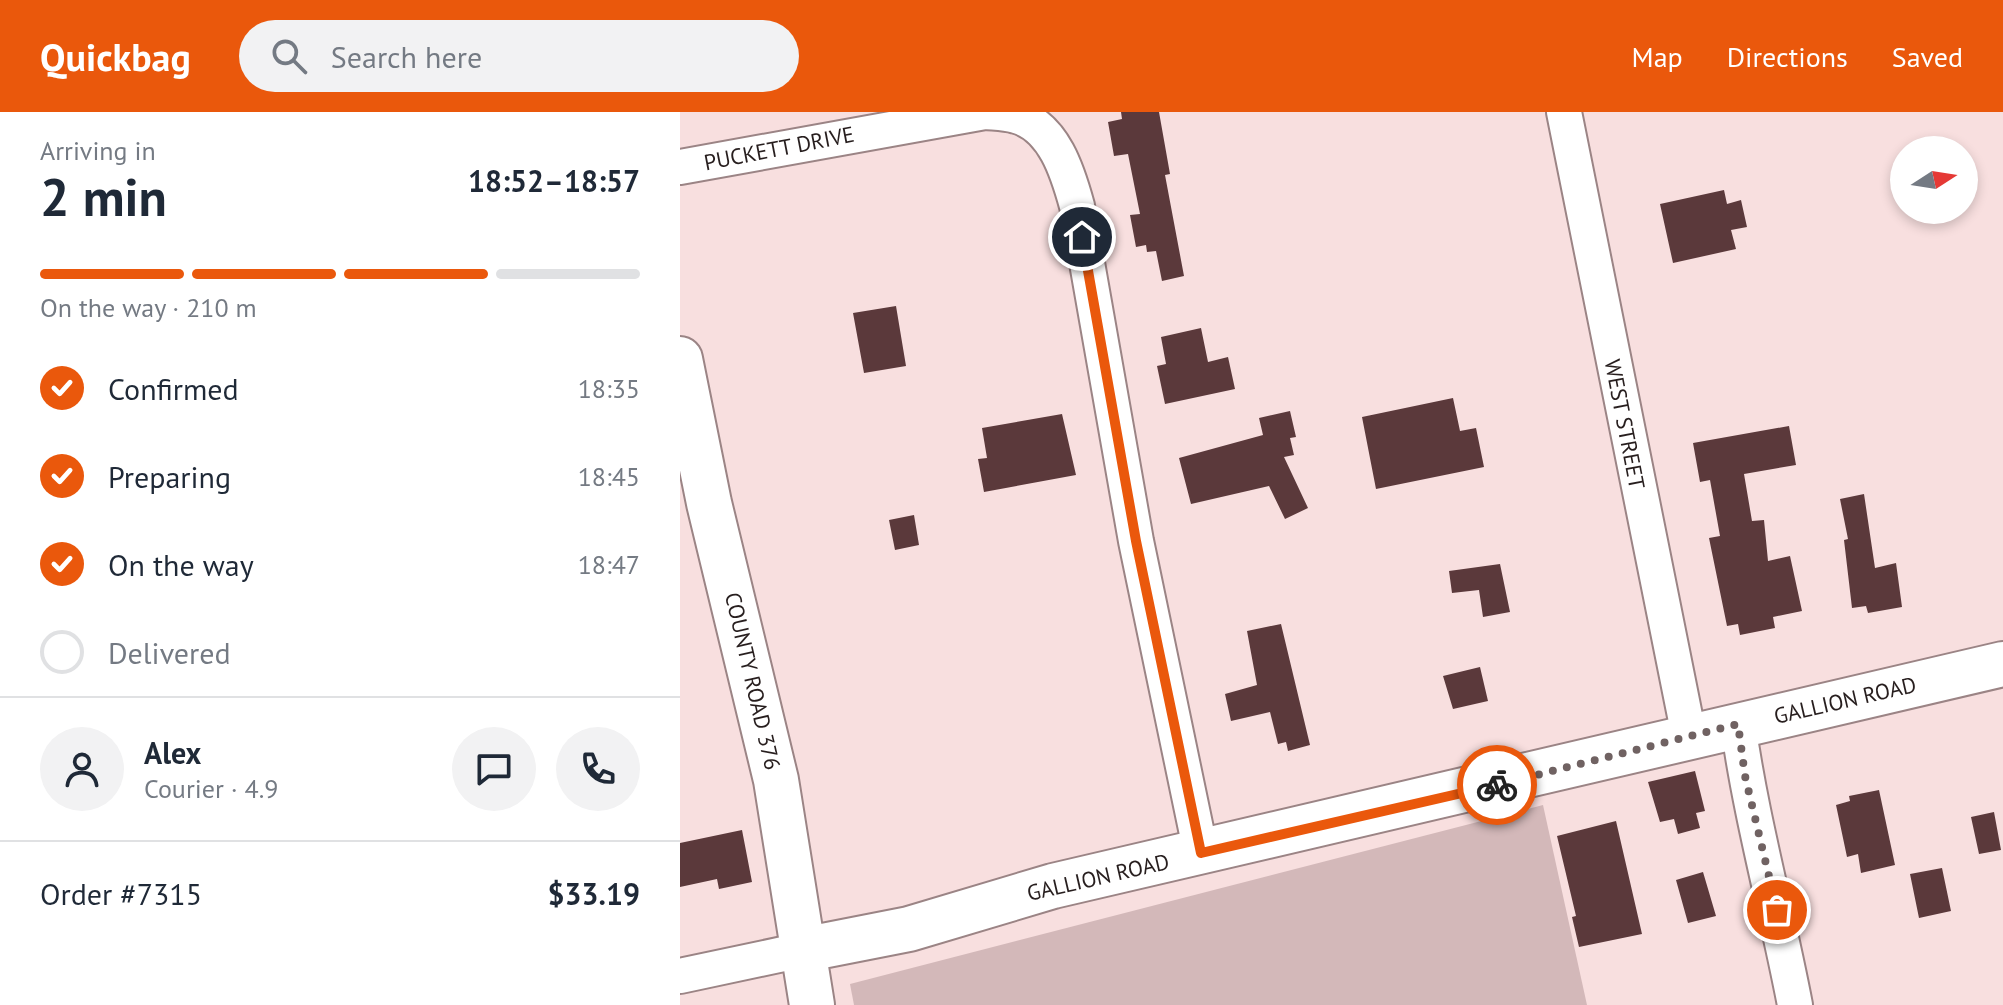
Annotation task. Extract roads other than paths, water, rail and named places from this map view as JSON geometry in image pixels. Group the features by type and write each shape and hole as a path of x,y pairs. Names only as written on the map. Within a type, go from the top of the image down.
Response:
{"street":[{"name":"PUCKETT DRIVE","path":"680,167 985,112 1019,116 1048,137 1065,167 1077,206 1136,541 1201,853"},
{"name":"WEST STREET","path":"1564,112 1689,736"},
{"name":"COUNTY ROAD 376","path":"680,359 709,503 776,780 812,1005"},
{"name":"GALLION ROAD","path":"802,950 909,929 1053,886 1538,776 1738,724 2003,664"},
{"path":"1738,724 1745,776 1784,937 1795,1005"},
{"path":"680,976 802,950"}]}
